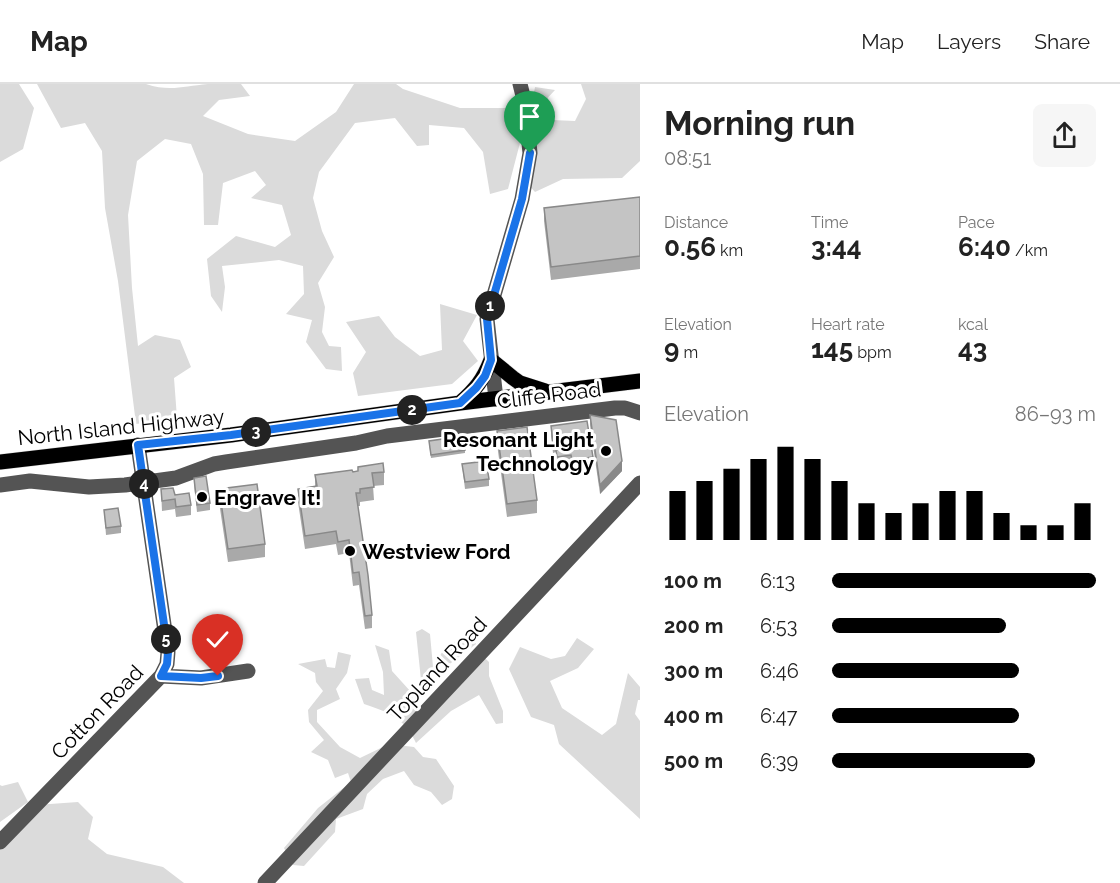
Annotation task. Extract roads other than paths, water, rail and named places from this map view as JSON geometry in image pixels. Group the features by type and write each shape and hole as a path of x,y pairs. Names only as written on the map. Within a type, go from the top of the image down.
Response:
{"main road":[{"path":"460,403 485,376 491,360 520,383 548,392"},
{"name":"North Island Highway","path":"0,462 231,435 640,381"}],"street":[{"path":"496,399 487,319 522,199 530,153 525,104 520,84"},
{"name":"Cliffe Road","path":"0,485 30,481 89,487 144,483 176,478 214,464 356,443 387,436 615,408 626,408 640,413"},
{"name":"Cotton Road","path":"0,842 161,676 167,664 168,652 138,445"},
{"name":"Topland Road","path":"265,883 640,483"},
{"path":"161,676 201,678 248,670"}],"place":[{"name":"Resonant Light Technology","path":"606,451"},
{"name":"Engrave It!","path":"202,497"},
{"name":"Westview Ford","path":"350,551"}]}
